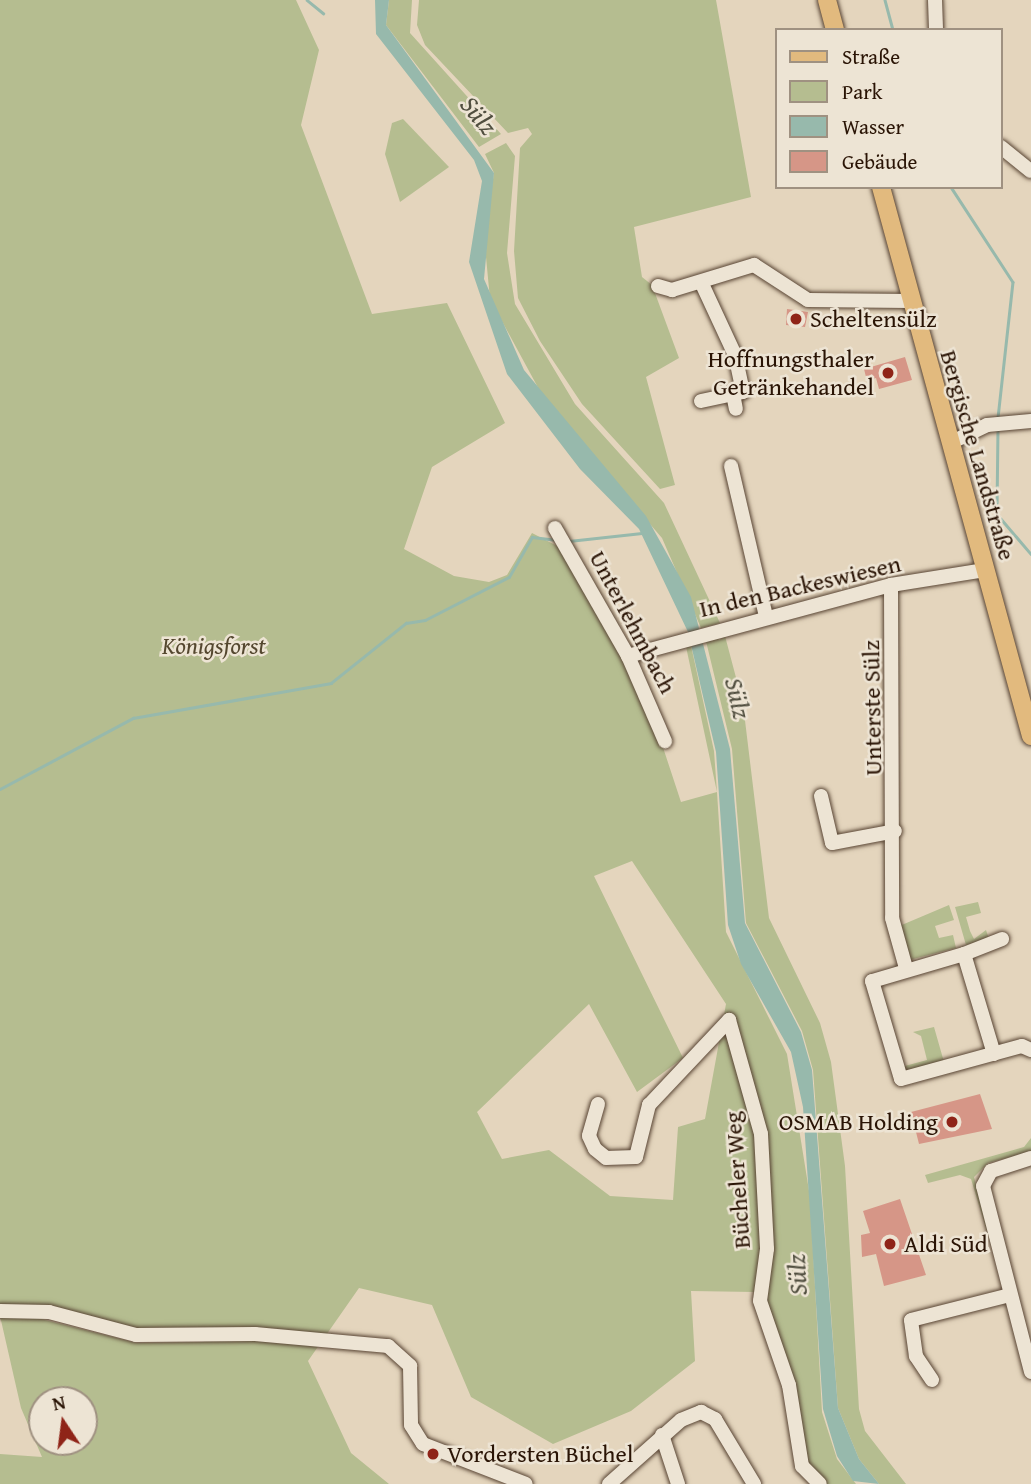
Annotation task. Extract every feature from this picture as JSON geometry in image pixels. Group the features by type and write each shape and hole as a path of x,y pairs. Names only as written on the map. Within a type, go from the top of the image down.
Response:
{"main road":[{"path":"827,0 834,28"},
{"name":"Bergische Landstraße","path":"882,189 1031,736"}],"street":[{"path":"935,0 936,28"},
{"path":"1003,149 1031,171"},
{"path":"658,286 665,291 702,284 728,269 754,265 808,300 910,301"},
{"path":"701,401 734,402 743,392 735,355 702,284"},
{"path":"950,443 998,423 1031,421"},
{"path":"732,466 766,616"},
{"name":"Unterlehmbach","path":"555,528 628,656 665,741"},
{"name":"In den Backeswiesen","path":"628,656 721,626 891,585 985,570"},
{"name":"Unterste Sülz","path":"891,585 895,831 892,918 906,968"},
{"path":"821,796 832,842 895,831"},
{"path":"1002,939 964,954 906,968 872,981 896,1073 901,1079 994,1054 1031,1050"},
{"path":"964,954 994,1054"},
{"name":"Bücheler Weg","path":"598,1104 589,1136 595,1149 606,1158 636,1157 649,1105 729,1020 761,1134 767,1249 760,1301 789,1385 802,1466 820,1484"},
{"path":"1031,1158 991,1171 983,1186 1031,1371"},
{"path":"932,1380 916,1356 911,1320 1010,1295"},
{"path":"0,1311 49,1312 136,1335 255,1334 395,1350 410,1366 411,1425 424,1444 526,1484"},
{"path":"609,1484 688,1415 709,1415 754,1484"},
{"path":"662,1435 678,1484"}],"green space":[{"name":"Königsforst","path":"0,0 296,0 319,50 301,125 372,314 447,303 505,423 432,467 404,549 454,576 489,582 507,575 532,533 561,548 652,714 681,802 717,792 726,932 787,1054 810,1197 822,1412 837,1459 856,1484 813,1484 754,1292 691,1291 695,1361 631,1411 553,1444 471,1397 432,1305 359,1288 308,1361 351,1453 389,1484 0,1484 0,1454 42,1457 98,1456 98,1386 28,1386 28,1424 21,1408 0,1316 29,1316 137,1343 203,1342 218,1332 140,1329 0,1306","holes":["632,861 726,1004 705,1119 678,1127 673,1200 610,1196 549,1150 502,1159 477,1112 589,1004 637,1092 683,1058 594,876"]},
{"path":"389,0 412,0 410,33 501,134 479,147 386,25"},
{"path":"419,0 716,0 751,197 634,227 642,277 652,285 679,358 646,377 675,485 660,489 582,404 540,341 518,298 514,251 520,148 532,134 528,128 508,133 425,45 417,25"},
{"path":"403,119 449,167 400,202 385,154 392,123"},
{"path":"506,143 515,156 507,253 515,304 575,404 664,503 720,623 701,628 662,538 548,406 490,299 484,236 494,173 485,154"},
{"path":"715,633 719,640 725,636 743,704 769,918 820,1023 831,1062 845,1166 859,1409 865,1431 906,1484 879,1484 859,1459 838,1408 813,1070 802,1031 746,923 732,749 705,637"},
{"path":"690,641 714,751 717,792 685,642"},
{"path":"978,902 981,913 966,917 970,931 974,939 986,930 989,939 966,945 955,907"},
{"path":"949,905 954,920 935,926 939,938 953,935 956,948 909,960 897,927"},
{"path":"934,1027 944,1062 906,1072 901,1067 927,1060 921,1036 913,1032"},
{"path":"1031,1138 1031,1151 988,1163 974,1177 994,1255 971,1179 960,1175 928,1183 925,1175 1024,1147"}],"water":[{"path":"375,0 389,0 386,25 494,173 484,279 524,370 646,516 691,597 730,749 745,923 801,1032 812,1070 838,1408 859,1459 879,1484 853,1481 837,1456 823,1409 803,1107 791,1052 741,964 728,925 716,752 688,632 639,529 580,469 507,374 469,262 482,181 474,160 376,34"}],"building":[{"name":"Scheltensülz","path":"787,309 808,312 805,327 786,325"},
{"name":"Hoffnungsthaler Getränkehandel","path":"905,357 912,380 879,389 876,378 867,381 864,369"},
{"name":"OSMAB Holding","path":"980,1094 992,1129 919,1144 911,1112"},
{"name":"Aldi Süd","path":"900,1199 926,1275 884,1286 876,1254 862,1257 861,1235 870,1233 863,1211"}],"waterway":[{"path":"307,0 323,13"},
{"path":"885,0 892,28"},
{"path":"952,189 1013,282 998,418"},
{"path":"998,428 997,514 1031,554"},
{"path":"569,541 642,533"},
{"path":"0,789 133,718 331,683 406,623 425,620 509,577 532,537 555,540"}],"place":[{"name":"Scheltensülz","path":"796,319"},
{"name":"Hoffnungsthaler Getränkehandel","path":"888,373"},
{"name":"OSMAB Holding","path":"952,1122"},
{"name":"Aldi Süd","path":"890,1244"},
{"name":"Vordersten Büchel","path":"433,1454"}],"water label":[{"name":"Sülz","path":"479,115"},
{"name":"Sülz","path":"738,698"},
{"name":"Sülz","path":"797,1275"}]}
